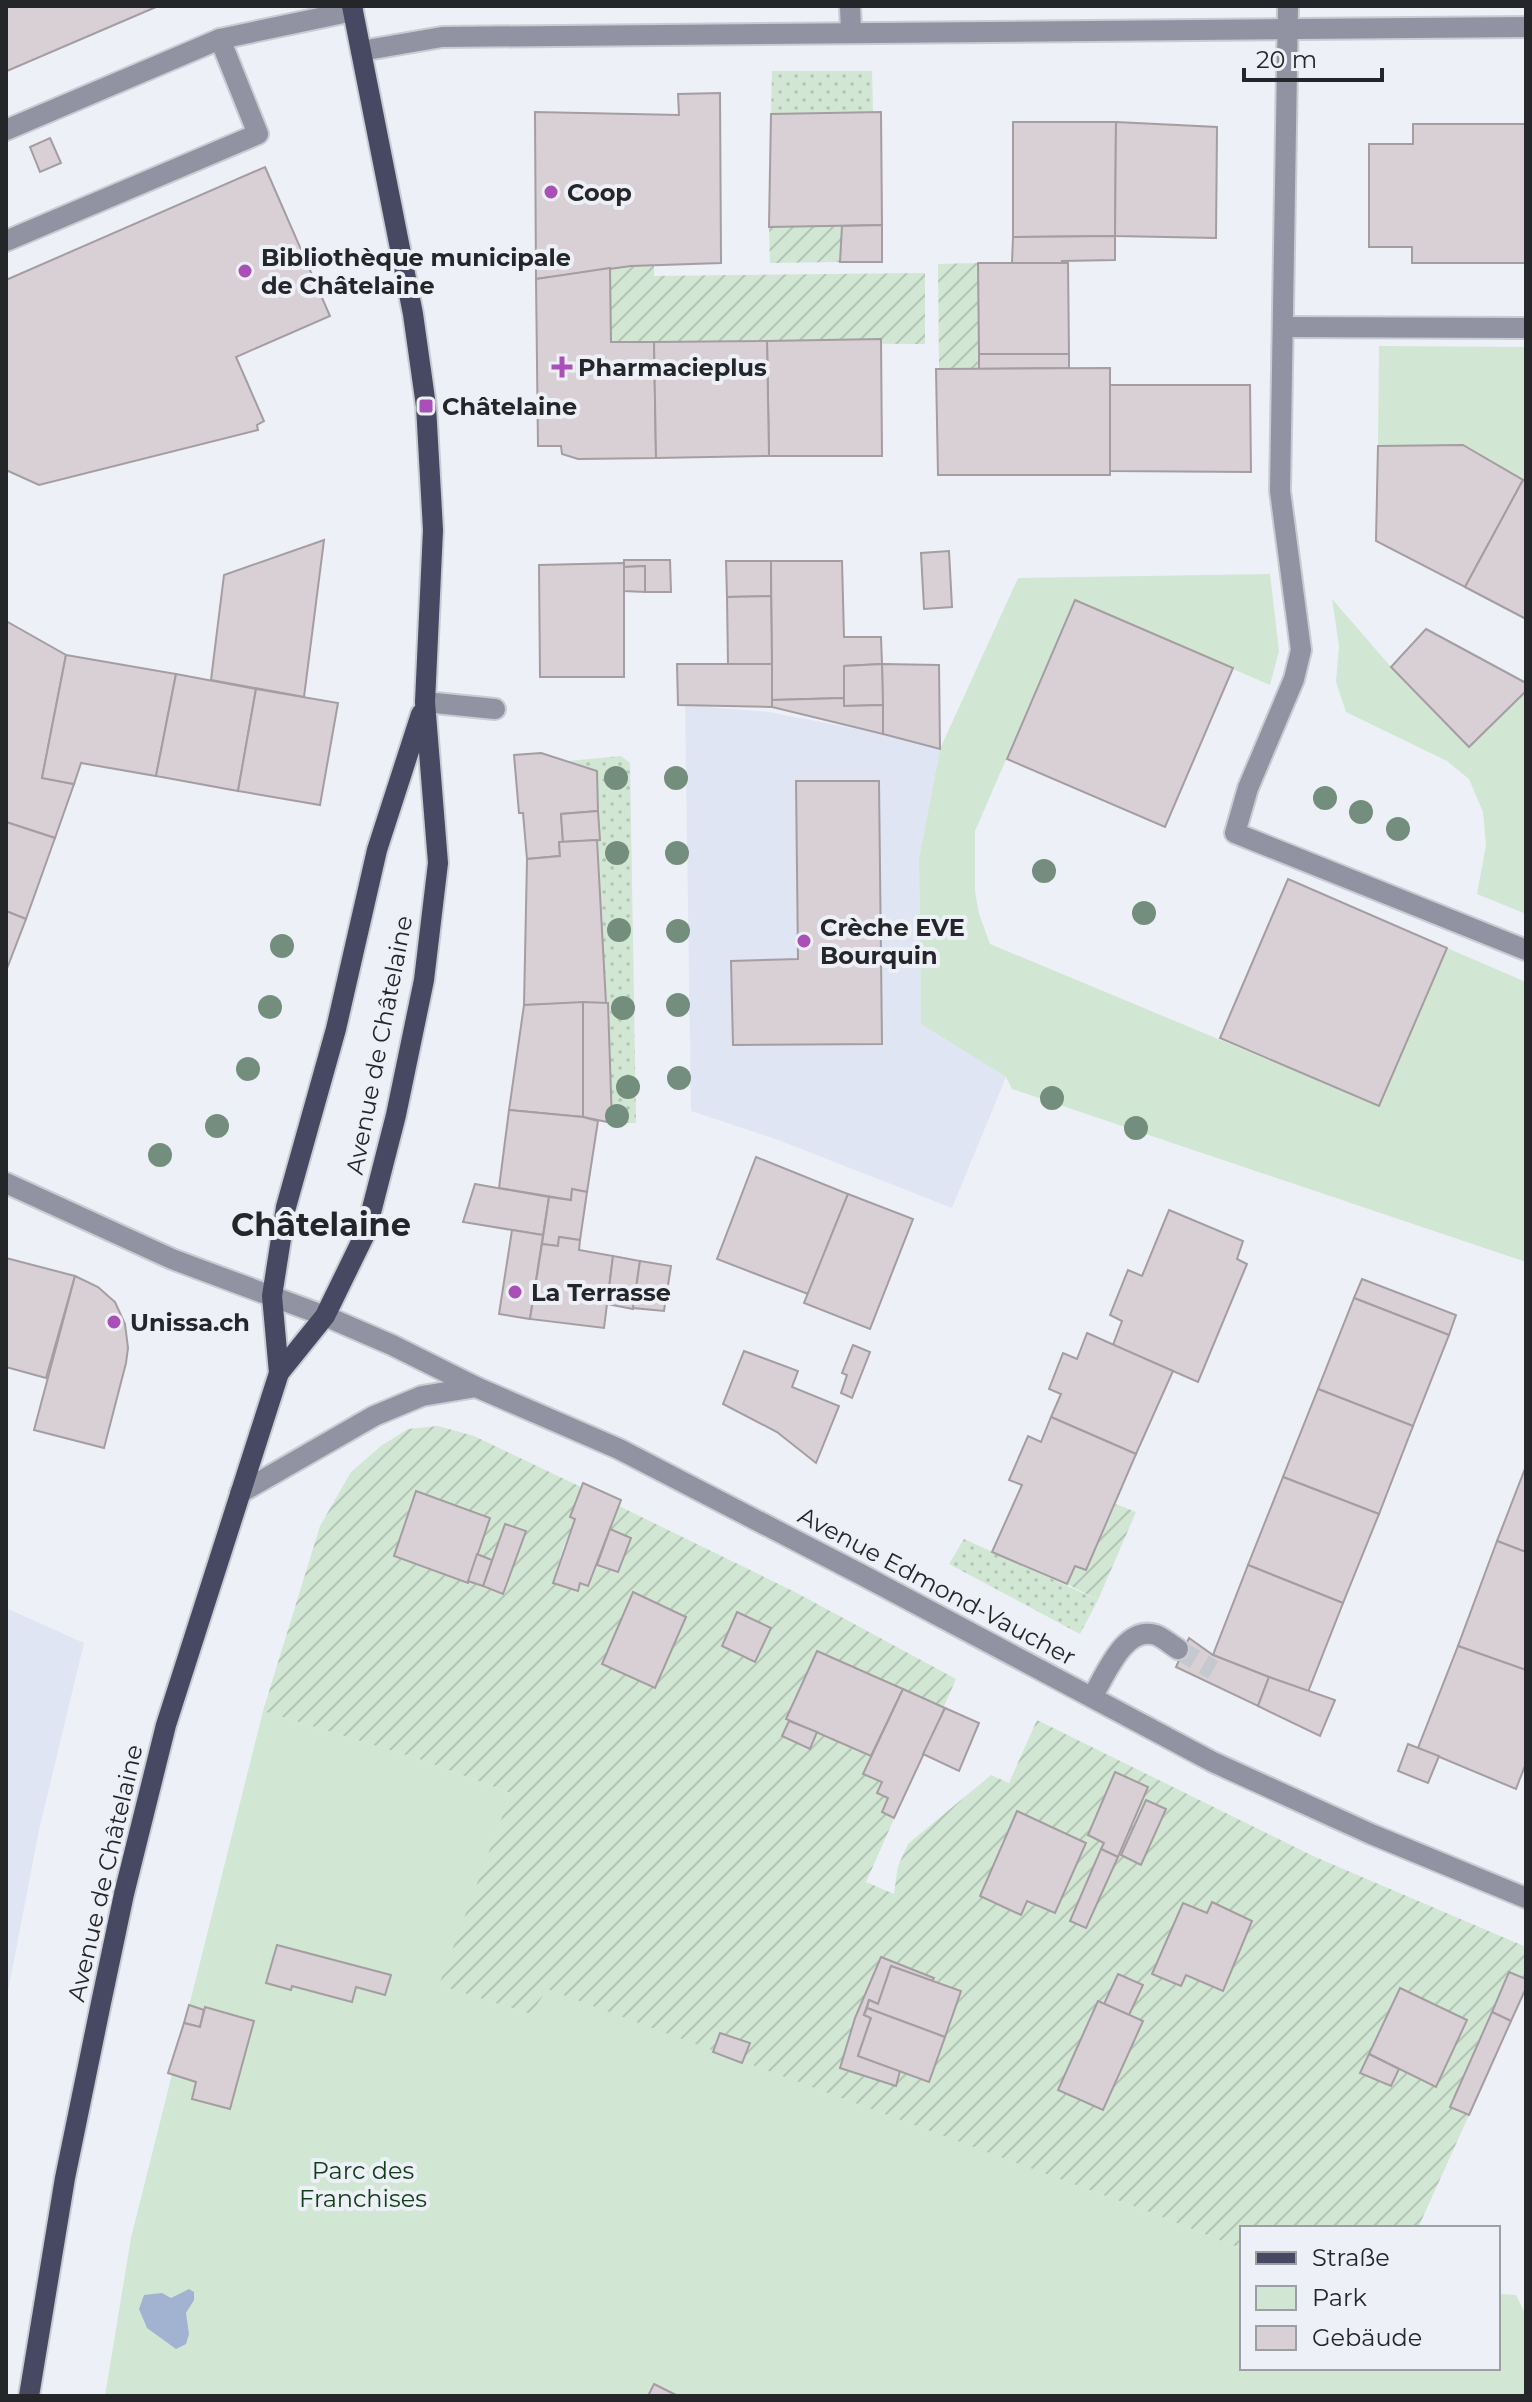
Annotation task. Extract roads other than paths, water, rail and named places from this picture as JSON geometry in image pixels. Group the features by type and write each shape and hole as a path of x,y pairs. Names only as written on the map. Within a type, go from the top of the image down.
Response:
{"main road":[{"name":"Avenue de Châtelaine","path":"29,2396 65,2178 124,1894 166,1725 279,1373 325,1316 366,1232 396,1115 424,980 438,863 425,702 433,530 426,406 413,314 353,8"},
{"name":"Avenue de Châtelaine","path":"279,1373 272,1296 286,1207 336,1029 377,850 425,702"}],"street":[{"path":"850,6 851,31"},
{"path":"1288,6 1280,491 1301,650 1294,679 1248,788 1235,833 1526,950"},
{"path":"6,130 220,39 353,8"},
{"path":"361,51 442,37 1526,27"},
{"path":"6,241 258,134 220,39"},
{"path":"1283,327 1526,328"},
{"path":"425,702 495,709"},
{"name":"Avenue Edmond-Vaucher","path":"6,1183 172,1259 325,1316 392,1345 476,1387 619,1449 1242,1775 1385,1840 1526,1898"},
{"path":"240,1493 374,1416 422,1396 476,1387"},
{"path":"1092,1697 1126,1642 1140,1634 1157,1636 1178,1649"}],"water":[{"path":"189,2289 194,2292 194,2300 186,2313 189,2334 186,2344 176,2349 147,2328 139,2309 144,2295 162,2293 171,2298"}],"tunnel":[{"path":"1178,1649 1213,1670"}],"place":[{"name":"Coop","path":"551,192"},
{"name":"Bibliothèque municipale de Châtelaine","path":"245,271"},
{"name":"Pharmacieplus","path":"562,367"},
{"name":"Châtelaine","path":"426,406"},
{"name":"Crèche EVE Bourquin","path":"804,941"},
{"name":"La Terrasse","path":"515,1292"},
{"name":"Unissa.ch","path":"114,1322"}],"district":[{"name":"Châtelaine","path":"321,1224"}],"park label":[{"name":"Parc des Franchises","path":"363,2184"}]}
